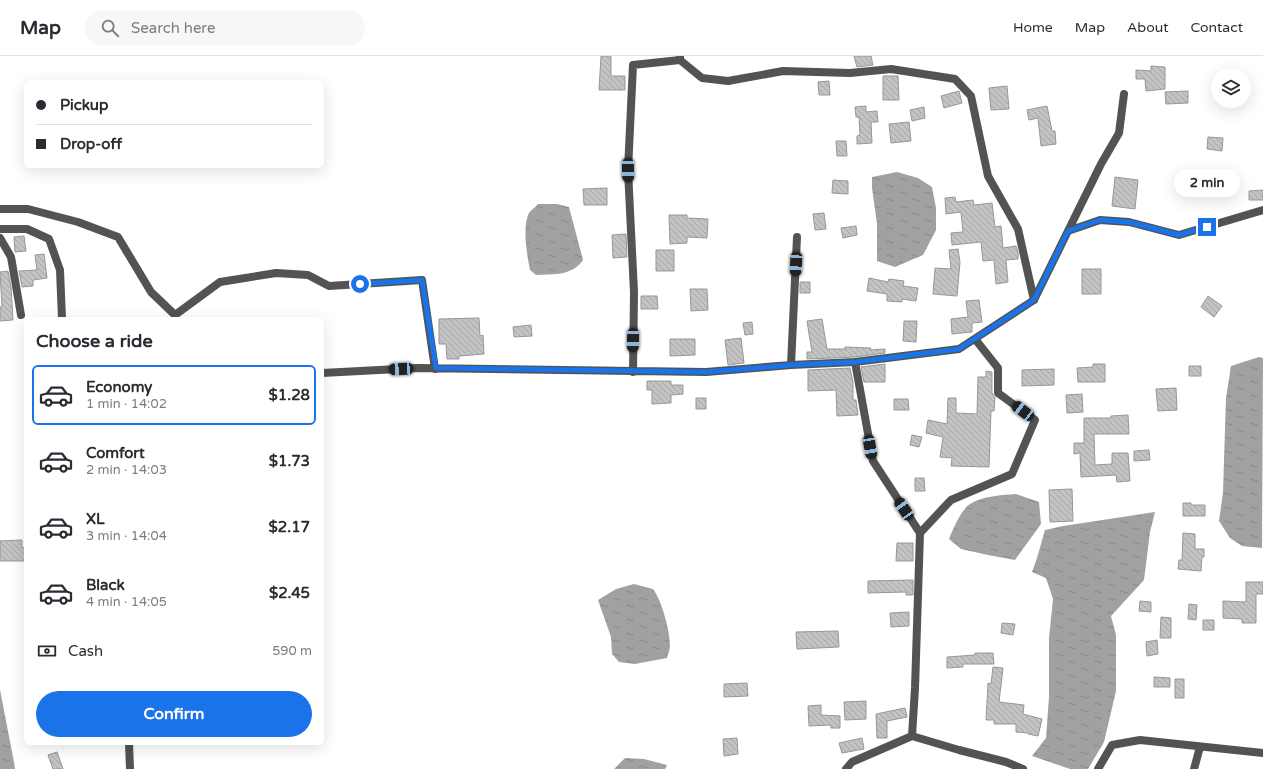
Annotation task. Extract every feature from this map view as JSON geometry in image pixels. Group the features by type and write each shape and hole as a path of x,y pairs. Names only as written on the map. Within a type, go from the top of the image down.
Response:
{"street":[{"path":"633,372 634,292 628,170 632,65 680,58 702,78 728,81 783,72 850,73 891,69 955,79 971,96 988,176 1018,229 1034,300"},
{"path":"324,374 417,368 706,372 791,365 856,362 959,349 1034,300 1101,164 1119,133 1124,94"},
{"path":"0,209 28,208 78,222 118,237 151,292 175,316 220,282 276,273 308,275 329,286 422,280 436,368"},
{"path":"1068,231 1100,220 1129,222 1179,235 1263,210"},
{"path":"0,229 27,229 49,239 60,270 62,317"},
{"path":"791,365 797,237"},
{"path":"0,238 12,258 21,315"},
{"path":"920,533 951,500 1012,474 1035,420 998,394 998,368 975,339"},
{"path":"856,362 873,461 920,533 912,736"},
{"path":"846,769 852,762 912,736 1006,762 1023,769"},
{"path":"1098,769 1112,745 1140,740 1263,753"},
{"path":"129,745 130,769"},
{"path":"1194,769 1200,747"}],"water":[{"path":"897,172 918,178 932,187 936,208 936,230 923,255 895,267 877,261 877,224 872,177"},
{"path":"538,204 557,204 569,207 583,260 574,269 568,272 536,275 530,270 525,233 529,213"},
{"path":"1259,357 1263,358 1262,548 1242,546 1230,538 1219,521 1223,492 1226,398 1231,366"},
{"path":"1016,494 1039,502 1041,524 1015,560 961,549 949,539 960,515 970,504 975,501 998,495"},
{"path":"1155,512 1150,532 1144,580 1111,616 1116,635 1116,691 1104,742 1088,769 1070,769 1032,756 1046,738 1049,697 1049,638 1053,599 1046,578 1032,572 1045,530"},
{"path":"634,584 653,589 656,594 665,616 669,632 670,647 667,658 635,664 619,662 612,654 611,637 598,600 616,589"},
{"path":"0,690 14,762 15,769 0,769"},
{"path":"625,758 644,759 667,765 665,769 614,769"}],"building":[{"path":"601,56 611,56 611,76 625,76 625,90 599,90"},
{"path":"854,56 871,56 873,65 857,67"},
{"path":"1151,66 1165,67 1165,89 1146,91 1145,79 1136,79 1136,70 1151,71"},
{"path":"883,76 898,76 899,100 883,100"},
{"path":"829,81 830,95 819,95 818,82"},
{"path":"1007,86 1009,109 991,110 989,88"},
{"path":"959,91 962,103 944,108 941,96"},
{"path":"1188,91 1188,103 1166,104 1165,92"},
{"path":"866,106 866,112 877,111 878,122 871,122 872,143 857,144 857,136 860,135 859,117 856,117 855,107"},
{"path":"1047,106 1052,131 1055,131 1056,144 1041,146 1038,118 1029,120 1027,110"},
{"path":"924,107 925,118 912,121 910,110"},
{"path":"909,122 911,141 891,143 889,124"},
{"path":"1208,137 1223,138 1222,151 1207,149"},
{"path":"836,141 846,141 847,156 837,156"},
{"path":"1115,177 1138,180 1135,209 1112,206"},
{"path":"833,180 848,181 848,194 832,193"},
{"path":"607,188 607,205 584,205 583,189"},
{"path":"1263,190 1263,200 1249,200 1249,191"},
{"path":"955,197 956,202 973,200 974,205 992,203 995,227 1001,226 1003,248 1016,246 1018,252 1018,259 1006,260 1008,282 996,284 994,260 983,261 981,242 952,245 951,233 963,232 961,212 946,214 945,198"},
{"path":"824,213 826,229 815,230 813,214"},
{"path":"669,215 687,215 687,218 708,219 707,238 687,237 687,243 670,244"},
{"path":"856,226 857,235 843,238 841,228"},
{"path":"626,234 627,257 613,258 612,235"},
{"path":"24,236 26,251 15,252 14,237"},
{"path":"958,249 960,262 957,296 933,294 935,268 951,269 949,250"},
{"path":"656,250 674,250 674,271 656,271"},
{"path":"44,254 47,278 33,280 33,286 22,287 19,271 37,270 35,255"},
{"path":"1082,269 1101,269 1101,294 1082,294"},
{"path":"8,271 11,287 13,320 0,321 0,307 2,307 0,272"},
{"path":"869,278 888,282 889,279 904,281 903,286 918,288 916,301 902,299 902,302 887,301 887,294 867,291"},
{"path":"800,282 810,282 810,293 800,293"},
{"path":"690,289 707,289 708,310 691,311"},
{"path":"641,296 657,296 658,309 641,309"},
{"path":"1208,296 1222,306 1214,317 1201,307"},
{"path":"979,300 982,322 972,323 972,332 952,334 951,319 968,317 966,301"},
{"path":"479,318 480,336 483,335 484,354 459,356 459,359 447,359 446,344 439,344 439,319"},
{"path":"822,319 827,349 845,349 845,347 871,348 870,350 885,349 885,353 855,357 807,359 807,352 812,352 807,321"},
{"path":"904,321 917,321 916,342 903,341"},
{"path":"752,322 753,334 745,335 743,323"},
{"path":"531,325 532,336 514,337 513,327"},
{"path":"741,338 744,363 728,365 725,340"},
{"path":"670,339 695,339 695,355 670,356"},
{"path":"885,364 885,382 864,382 861,367"},
{"path":"1093,364 1105,364 1105,382 1078,382 1077,368 1093,367"},
{"path":"1189,366 1201,366 1201,376 1189,376"},
{"path":"850,368 853,382 853,400 856,400 858,415 837,416 836,390 808,391 808,370"},
{"path":"1054,369 1054,385 1022,386 1022,370"},
{"path":"986,371 992,372 992,393 995,397 994,411 991,411 989,467 951,466 952,458 940,457 943,437 926,433 928,420 947,424 948,398 956,398 956,413 977,414 978,377 986,377"},
{"path":"647,381 671,381 671,385 683,385 683,394 671,395 671,403 652,404 652,390 647,390"},
{"path":"1176,388 1177,410 1158,411 1156,389"},
{"path":"1082,394 1083,412 1067,413 1066,395"},
{"path":"696,398 706,398 706,409 696,409"},
{"path":"894,399 908,399 909,410 894,410"},
{"path":"1128,415 1129,434 1094,434 1095,465 1112,464 1112,453 1128,453 1130,481 1117,482 1116,475 1081,477 1080,453 1074,454 1074,443 1084,443 1084,418 1111,418 1111,416"},
{"path":"912,435 922,437 919,447 910,445"},
{"path":"1149,450 1150,460 1134,461 1134,451"},
{"path":"915,478 924,478 925,491 915,491"},
{"path":"1072,489 1073,521 1050,522 1049,490"},
{"path":"1183,503 1191,503 1191,505 1205,505 1205,516 1183,516"},
{"path":"1183,533 1195,534 1195,549 1204,549 1201,571 1178,569 1179,560 1182,560"},
{"path":"22,540 22,548 24,548 24,561 0,561 0,541"},
{"path":"897,543 913,543 913,561 896,561"},
{"path":"913,580 913,595 906,595 906,592 868,593 868,581"},
{"path":"1246,582 1263,582 1263,594 1256,594 1256,623 1242,623 1242,619 1223,618 1223,601 1246,602"},
{"path":"1140,601 1151,602 1151,612 1139,611"},
{"path":"1189,604 1197,605 1196,620 1188,619"},
{"path":"909,612 909,626 891,627 890,613"},
{"path":"1161,617 1171,618 1171,638 1160,638"},
{"path":"1203,620 1214,620 1214,630 1203,630"},
{"path":"1002,623 1015,624 1013,635 1001,633"},
{"path":"838,631 839,647 797,649 796,632"},
{"path":"1157,640 1158,654 1147,656 1146,642"},
{"path":"975,653 993,653 994,664 963,664 963,667 947,668 947,657 975,655"},
{"path":"993,667 1003,668 999,702 1024,705 1023,714 1042,719 1038,736 1016,732 1016,724 994,724 994,720 986,720 988,683 991,684"},
{"path":"1154,677 1170,678 1170,687 1154,687"},
{"path":"1175,679 1184,679 1184,698 1175,698"},
{"path":"747,683 748,696 724,697 724,684"},
{"path":"866,701 866,719 845,720 844,702"},
{"path":"821,705 821,715 840,716 840,728 831,728 831,725 809,726 808,706"},
{"path":"905,708 907,717 887,721 887,738 877,738 876,714"},
{"path":"737,738 738,754 724,756 723,739"},
{"path":"862,738 864,749 842,753 839,743"},
{"path":"57,752 63,769 53,769 48,755"}],"route":[{"path":"360,284 422,280 436,368 706,372 791,365 856,362 959,349 1034,300 1068,231 1100,220 1129,222 1179,235 1207,227"}]}
